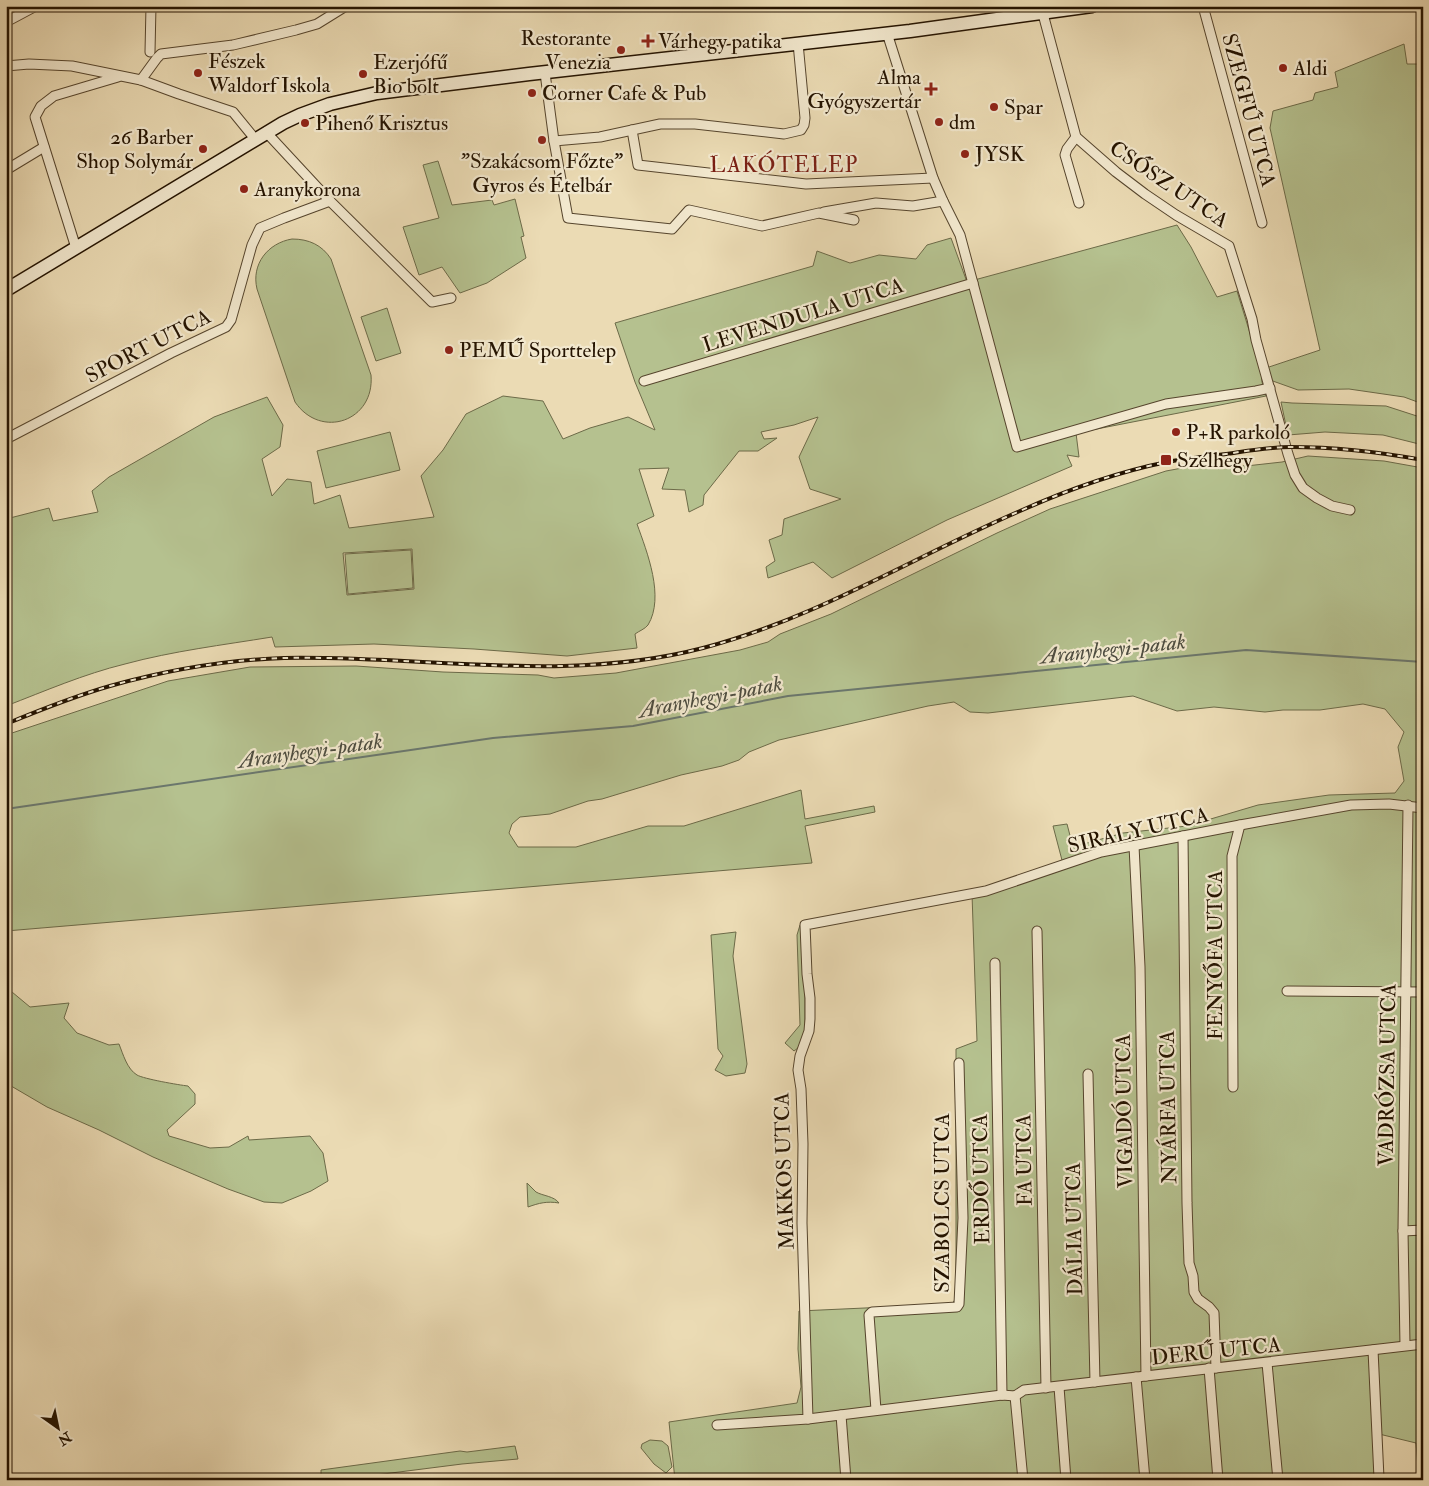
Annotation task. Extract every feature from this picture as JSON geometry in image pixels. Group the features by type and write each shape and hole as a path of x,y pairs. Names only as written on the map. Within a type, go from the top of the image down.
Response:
{"main road":[{"path":"6,290 282,123 308,112 356,97 1043,14 1092,6"}],"street":[{"path":"6,22 36,6"},
{"path":"150,52 151,6"},
{"path":"142,80 161,54 234,44 296,30 317,24 346,6"},
{"name":"SZEGFŰ UTCA","path":"1203,6 1262,222"},
{"path":"1043,14 1076,137 1067,148 1065,155 1079,203"},
{"path":"887,33 933,178 960,235 1017,447 1166,404 1270,388"},
{"path":"554,141 600,136 660,124 695,124 784,134 801,130 804,126 805,118 798,43"},
{"path":"6,66 30,64 72,66 142,80 233,112 330,201 432,302 451,298"},
{"path":"545,73 554,141 568,218 672,229 689,210 762,226 876,203 913,206 943,201"},
{"path":"76,248 35,117 41,106 54,96 120,76"},
{"path":"632,130 638,165 806,184 933,178"},
{"name":"CSŐSZ UTCA","path":"1076,137 1116,172 1176,215 1229,246 1252,319 1256,340 1292,468 1303,488 1332,506 1350,510"},
{"path":"6,170 44,147"},
{"name":"SPORT UTCA","path":"6,439 163,357 226,327 231,320 252,245 260,228 330,201"},
{"path":"819,213 854,220"},
{"name":"LEVENDULA UTCA","path":"644,381 973,283"},
{"name":"SIRÁLY UTCA","path":"805,925 986,892 1100,852 1240,825 1351,805 1389,804 1423,808"},
{"name":"VADRÓZSA UTCA","path":"1405,1345 1403,1231 1408,805"},
{"name":"FENYŐFA UTCA","path":"1233,1087 1232,856 1240,825"},
{"name":"NYÁRFA UTCA","path":"1184,836 1189,1264 1196,1296 1214,1313 1212,1368 1218,1480"},
{"name":"VIGADÓ UTCA","path":"1134,846 1140,967 1146,1376"},
{"name":"MAKKOS UTCA","path":"805,925 810,1019 809,1031 800,1056 798,1070 803,1144 802,1224 808,1419"},
{"name":"FA UTCA","path":"1037,931 1046,1388"},
{"name":"ERDŐ UTCA","path":"995,963 1002,1395"},
{"path":"1287,991 1423,992"},
{"name":"SZABOLCS UTCA","path":"876,1410 869,1315 872,1312 957,1306 959,1304 963,1218 960,1063"},
{"name":"DÁLIA UTCA","path":"1088,1074 1095,1382"},
{"path":"1403,1231 1423,1230"},
{"name":"DERŰ UTCA","path":"1015,1396 1024,1390 1423,1344"},
{"path":"1373,1350 1378,1478"},
{"path":"1267,1363 1278,1480"},
{"path":"1136,1378 1145,1480"},
{"path":"1059,1386 1066,1480"},
{"path":"717,1425 808,1419 1002,1395 1015,1396 1023,1480"},
{"path":"841,1415 846,1480"}],"green space":[{"path":"1404,44 1407,64 1423,64 1423,404 1404,397 1349,389 1298,390 1270,380 1266,368 1320,350 1270,128 1273,111 1313,100 1315,93 1338,87 1335,72"},
{"path":"438,161 452,205 492,200 494,205 515,199 524,236 521,237 526,258 487,283 460,293 442,267 419,275 403,227 439,218 423,165"},
{"path":"1177,225 1191,247 1217,297 1237,291 1261,369 1266,396 1076,433 1079,457 1067,455 1072,466 947,520 832,578 813,562 768,578 766,567 775,561 769,540 782,535 784,519 841,499 810,489 799,457 818,417 794,425 761,432 764,439 777,438 758,451 739,451 704,495 703,505 689,512 685,490 662,489 669,468 639,469 654,516 637,524 653,574 655,601 653,614 648,625 635,634 637,648 567,656 374,644 275,647 272,637 143,659 80,678 6,706 6,519 49,508 53,521 98,512 92,491 109,477 214,417 267,397 283,425 280,447 262,459 272,496 287,479 311,482 314,504 340,495 349,528 434,517 421,476 443,450 466,414 503,396 543,401 563,439 590,428 628,417 655,430 635,382 615,323 813,266 817,251 850,263 879,255 916,259 927,245 951,238 967,282","holes":["412,549 414,589 347,595 343,553"]},
{"path":"292,239 304,240 314,244 324,250 331,259 371,375 370,391 364,404 356,414 344,420 332,422 318,420 306,414 295,402 257,289 257,271 263,256 276,245"},
{"path":"387,308 401,353 376,361 361,317"},
{"path":"1281,402 1386,406 1423,418 1423,445 1383,435 1325,432 1288,435"},
{"path":"390,432 400,470 326,488 317,451"},
{"path":"1308,456 1384,461 1423,468 1423,1480 1419,1480 1416,1443 1379,1434 1382,1480 675,1480 669,1422 797,1403 801,1387 798,1349 799,1311 952,1304 956,1298 956,1049 977,1041 972,894 1063,864 1053,826 1067,824 1073,847 1123,833 1187,826 1258,805 1329,795 1395,793 1404,781 1398,747 1404,732 1385,709 1363,704 1320,710 1265,712 1214,707 1177,711 1133,696 988,713 970,712 954,702 928,706 779,740 749,752 739,760 722,766 681,775 602,799 588,801 550,814 520,817 512,824 509,833 518,847 576,847 648,826 684,826 801,790 805,819 874,806 875,812 805,826 812,863 6,931 6,735 168,681 250,667 356,666 443,672 538,675 554,678 616,673 740,650 768,642 780,634 831,614 1050,509 1166,471 1204,464 1246,466 1282,462"},
{"path":"411,550 413,588 348,594 345,554"},
{"path":"800,925 805,925 805,1035 798,1048 794,1051 785,1043 800,1025 797,935"},
{"path":"736,932 733,956 747,1064 745,1073 726,1076 715,1070 723,1056 718,1049 711,935"},
{"path":"6,987 30,1007 69,1003 64,1018 77,1033 109,1045 119,1044 128,1065 137,1075 188,1086 195,1094 195,1104 167,1130 169,1136 210,1148 229,1147 248,1136 249,1140 310,1136 323,1153 328,1181 311,1191 282,1203 264,1202 153,1157 47,1107 6,1083"},
{"path":"527,1183 536,1192 551,1197 559,1203 543,1203 528,1207"},
{"path":"650,1440 662,1441 668,1446 672,1467 666,1473 654,1464 641,1448 642,1444"},
{"path":"515,1446 518,1459 336,1480 321,1480 321,1470 460,1451 467,1452"}],"waterway":[{"path":"6,16 20,6"},
{"name":"Aranyhegyi-patak","path":"6,809 493,738 633,726 788,696 1246,650 1423,662"}],"railway":[{"path":"6,724 45,708 110,686 153,675 240,661 284,658 337,658 547,666 651,659 703,648 785,621 864,586 1038,503 1092,482 1148,466 1179,460 1282,447 1374,452 1423,460"}],"place":[{"name":"Várhegy patika","path":"648,41"},
{"name":"Restorante Venezia","path":"621,50"},
{"name":"Aldi","path":"1283,68"},
{"name":"Fészek Waldorf Iskola","path":"198,73"},
{"name":"Ezerjófű Bio bolt","path":"363,74"},
{"name":"Alma Gyógyszertár","path":"931,89"},
{"name":"Corner Cafe & Pub","path":"532,93"},
{"name":"Spar","path":"994,107"},
{"name":"dm","path":"939,122"},
{"name":"Pihenő Krisztus","path":"305,123"},
{"name":"\"Szakácsom Főzte\" Gyros és Ételbár","path":"542,140"},
{"name":"26 Barber Shop Solymár","path":"203,149"},
{"name":"JYSK","path":"965,154"},
{"name":"Aranykorona","path":"244,189"},
{"name":"PEMŰ Sporttelep","path":"449,350"},
{"name":"P+R parkoló","path":"1176,432"},
{"name":"Szélhegy","path":"1166,460"}],"district":[{"name":"LAKÓTELEP","path":"784,164"}]}
